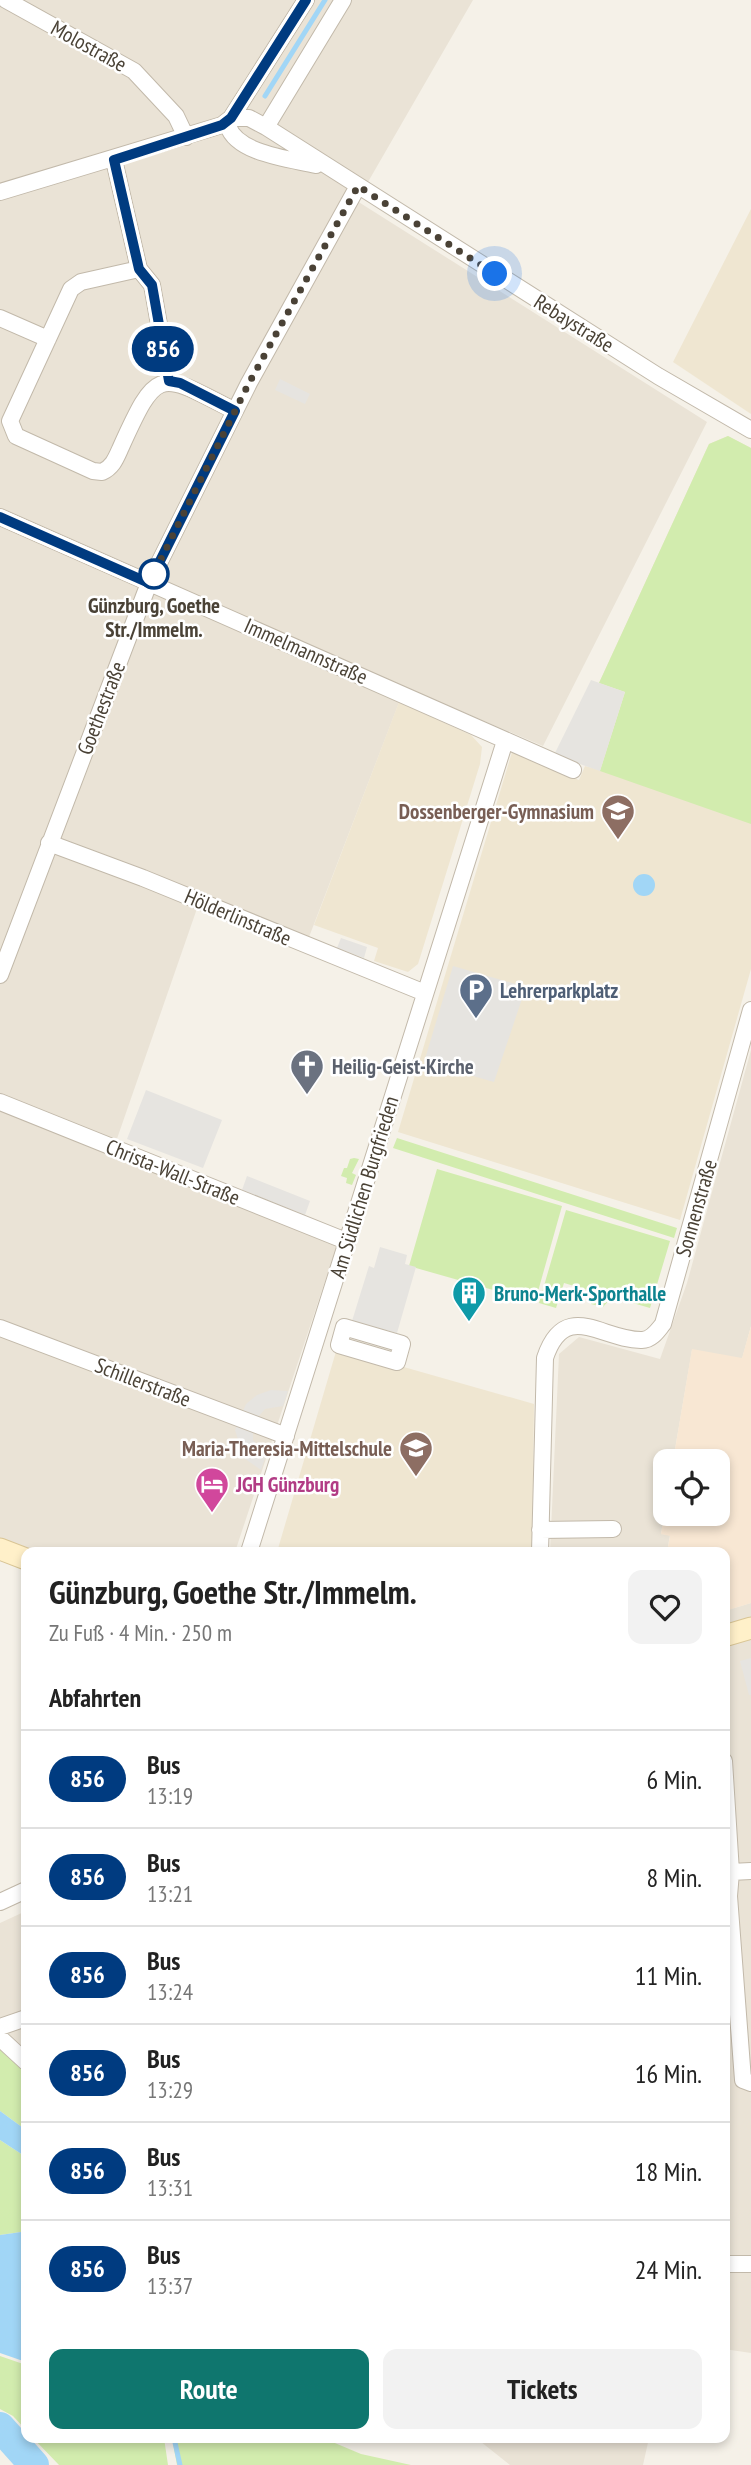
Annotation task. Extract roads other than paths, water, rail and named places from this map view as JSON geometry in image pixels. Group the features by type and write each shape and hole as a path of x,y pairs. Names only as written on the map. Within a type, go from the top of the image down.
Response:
{"street":[{"name":"Molostraße","path":"6,0 134,71 176,116 186,137"},
{"path":"0,192 114,160 222,125 231,118 306,0"},
{"path":"266,127 343,0"},
{"name":"Rebaystraße","path":"328,167 255,149 236,140 228,126 231,118 249,118 266,127 658,376 751,430"},
{"path":"114,160 139,269 152,285 169,381"},
{"name":"Goethestraße","path":"0,975 149,583 235,411 358,186"},
{"path":"139,269 81,282 71,289 10,421 11,429 16,436 93,471 108,469 144,398 155,386 169,381 180,383 235,411"},
{"path":"0,318 48,339"},
{"name":"Immelmannstraße","path":"0,517 336,663 573,770"},
{"name":"Am Südlichen Burgfrieden","path":"251,1547 505,741"},
{"name":"Hölderlinstraße","path":"49,843 143,878 425,993"},
{"name":"Sonnenstraße","path":"540,1547 545,1358 551,1339 569,1327 586,1326 642,1340 652,1337 663,1324 751,1010"},
{"name":"Christa-Wall-Straße","path":"0,1102 346,1241"},
{"name":"Schillerstraße","path":"0,1328 286,1436"},
{"path":"540,1530 613,1529"},
{"path":"0,1549 21,1557"},
{"path":"730,1634 751,1628"},
{"path":"730,1856 730,1884"},
{"path":"731,1872 751,1871"},
{"path":"0,1902 21,1893"},
{"path":"730,1906 747,2081"},
{"path":"0,2027 21,2020"},
{"path":"0,2038 21,2057"},
{"path":"730,2264 751,2264"}],"water":[{"path":"644,874 652,877 655,885 652,893 644,896 636,893 633,885 636,877"},
{"path":"0,2111 21,2126 21,2154 0,2140"},
{"path":"21,2232 21,2360 0,2353 0,2235"}],"waterway":[{"path":"265,96 325,0"},
{"path":"0,2427 34,2465"},
{"path":"175,2443 180,2465"}],"place":[{"name":"Günzburg, Goethe Str./Immelm.","path":"154,574"},
{"name":"Dossenberger-Gymnasium","path":"618,841"},
{"name":"Lehrerparkplatz","path":"476,1020"},
{"name":"Heilig-Geist-Kirche","path":"307,1096"},
{"name":"Bruno-Merk-Sporthalle","path":"469,1323"},
{"name":"Maria-Theresia-Mittelschule","path":"416,1478"},
{"name":"JGH Günzburg","path":"212,1514"}]}
